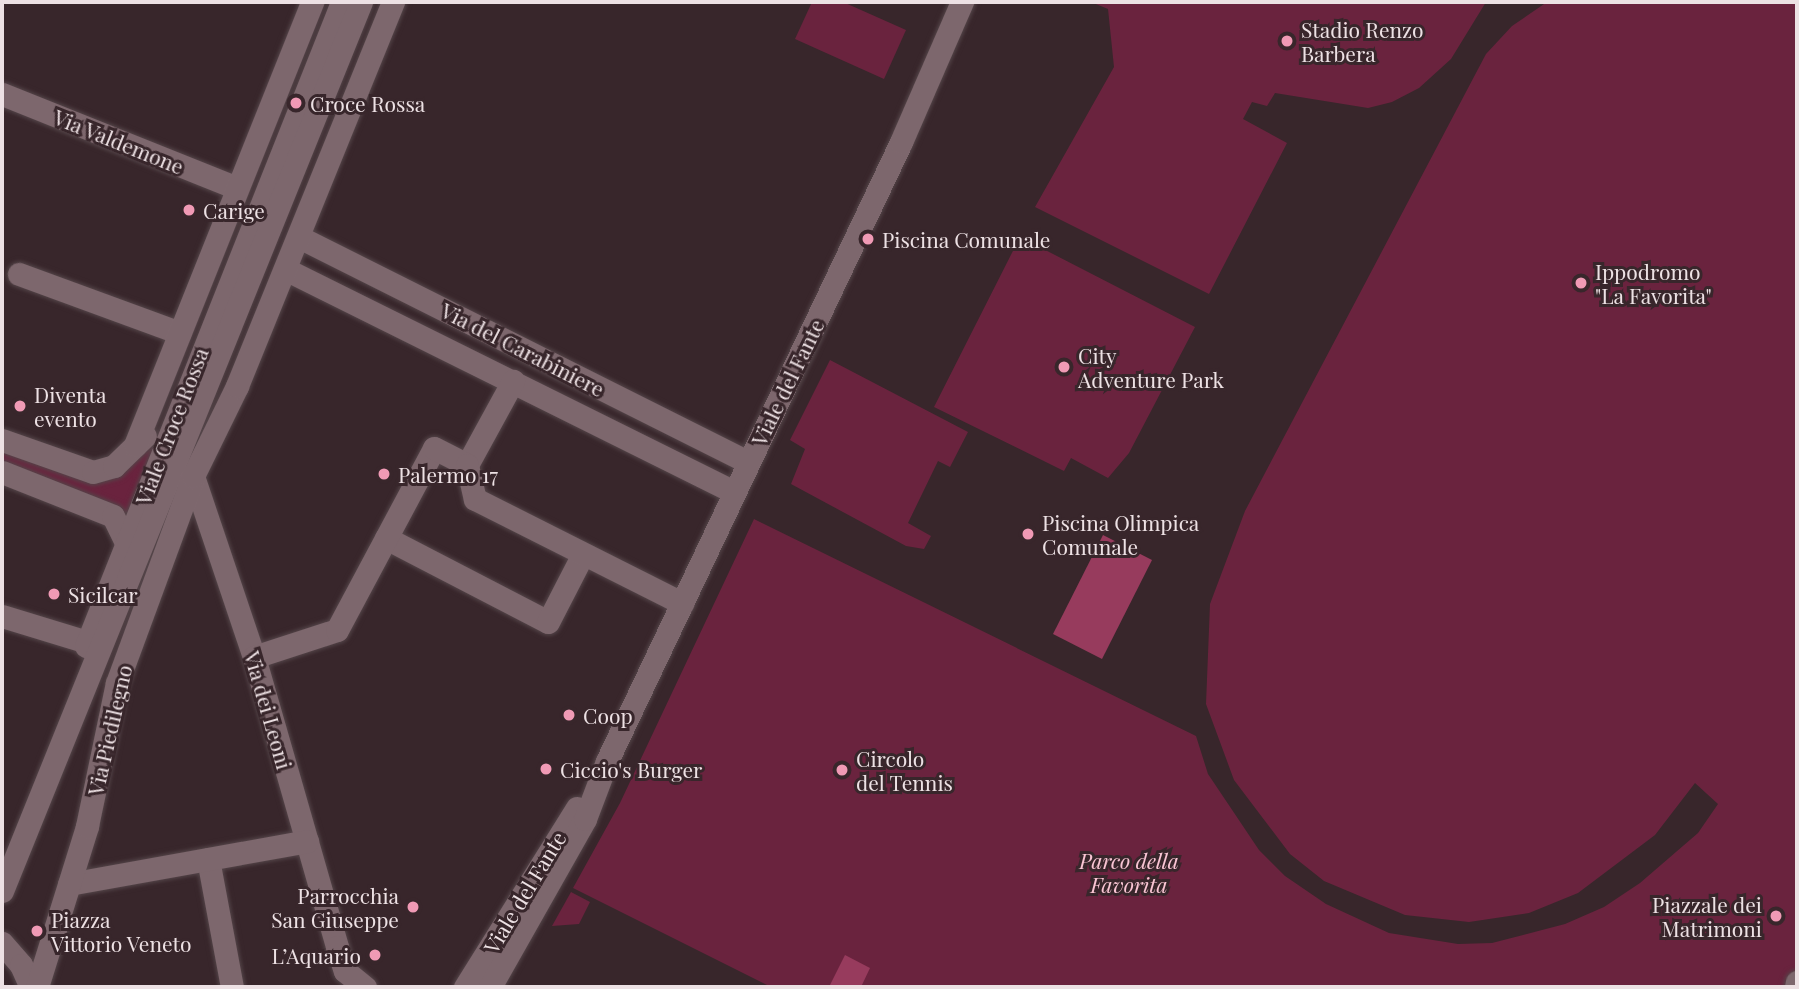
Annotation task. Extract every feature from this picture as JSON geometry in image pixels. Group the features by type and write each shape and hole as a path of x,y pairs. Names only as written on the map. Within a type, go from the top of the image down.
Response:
{"street":[{"name":"Viale Croce Rossa","path":"135,445 312,2"},
{"name":"Viale Croce Rossa","path":"2,851 88,642 182,399 342,2"},
{"name":"Viale Croce Rossa","path":"2,891 183,475 362,2"},
{"name":"Viale Croce Rossa","path":"183,475 229,404 393,2"},
{"name":"Viale del Fante","path":"490,987 585,819 607,761 961,6"},
{"name":"Via Valdemone","path":"2,94 237,188"},
{"name":"Via del Carabiniere","path":"299,237 748,462"},
{"name":"Via del Carabiniere","path":"285,269 734,492"},
{"path":"19,274 180,333"},
{"path":"513,382 467,465 475,499 682,603"},
{"path":"2,440 93,472 114,466 182,399"},
{"path":"254,657 337,630 433,448 467,465"},
{"path":"2,472 113,516 125,543"},
{"name":"Via dei Leoni","path":"183,475 254,657 337,947"},
{"name":"Via Piedilegno","path":"37,987 87,826 117,683 183,475"},
{"path":"386,538 548,622 583,554"},
{"path":"2,616 88,642"},
{"name":"Viale del Fante","path":"465,987 607,761"},
{"path":"69,884 307,841"},
{"path":"208,859 232,987"},
{"path":"2,943 21,965 31,987"},
{"path":"337,947 344,987"},
{"path":"337,947 345,971 365,987"}],"green space":[{"path":"812,2 843,2 906,30 884,79 795,39"},
{"path":"1091,2 1486,2 1451,59 1419,88 1392,102 1368,108 1275,93 1267,106 1252,102 1243,119 1287,143 1209,294 1035,207 1114,67 1108,9"},
{"name":"Parco della Favorita","path":"1547,2 1797,2 1797,987 771,987 573,888 620,803 754,519 1196,736 1208,774 1259,850 1285,876 1326,904 1389,933 1458,944 1492,943 1565,924 1604,907 1640,883 1698,833 1718,804 1695,783 1655,835 1578,893 1529,913 1469,922 1405,915 1324,881 1290,854 1234,780 1206,704 1210,604 1245,511 1486,54 1512,26"},
{"name":"City Adventure Park","path":"1020,237 1195,327 1129,453 1108,478 1071,458 1064,471 934,407"},
{"path":"830,360 968,432 950,467 938,461 908,523 931,536 924,549 906,546 791,484 805,449 790,440"},
{"path":"163,428 126,521 2,465 2,449 89,481 102,482 124,472"},
{"path":"571,892 590,902 579,924 552,926"}],"shaded area":[{"name":"Piscina Olimpica Comunale","path":"1103,535 1152,560 1102,659 1053,634"},
{"path":"845,955 870,968 861,987 829,987"}],"place":[{"name":"Stadio Renzo Barbera","path":"1287,41"},
{"name":"Croce Rossa","path":"296,103"},
{"name":"Carige","path":"189,210"},
{"name":"Piscina Comunale","path":"868,239"},
{"name":"Ippodromo \"La Favorita\"","path":"1581,283"},
{"name":"City Adventure Park","path":"1064,367"},
{"name":"Diventa evento","path":"20,406"},
{"name":"Palermo 17","path":"384,474"},
{"name":"Piscina Olimpica Comunale","path":"1028,534"},
{"name":"Sicilcar","path":"54,594"},
{"name":"Coop","path":"569,715"},
{"name":"Ciccio's Burger","path":"546,769"},
{"name":"Circolo del Tennis","path":"842,770"},
{"name":"Parrocchia San Giuseppe","path":"413,907"},
{"name":"Piazzale dei Matrimoni","path":"1776,916"},
{"name":"Piazza Vittorio Veneto","path":"37,931"},
{"name":"L’Aquario","path":"375,955"}]}
